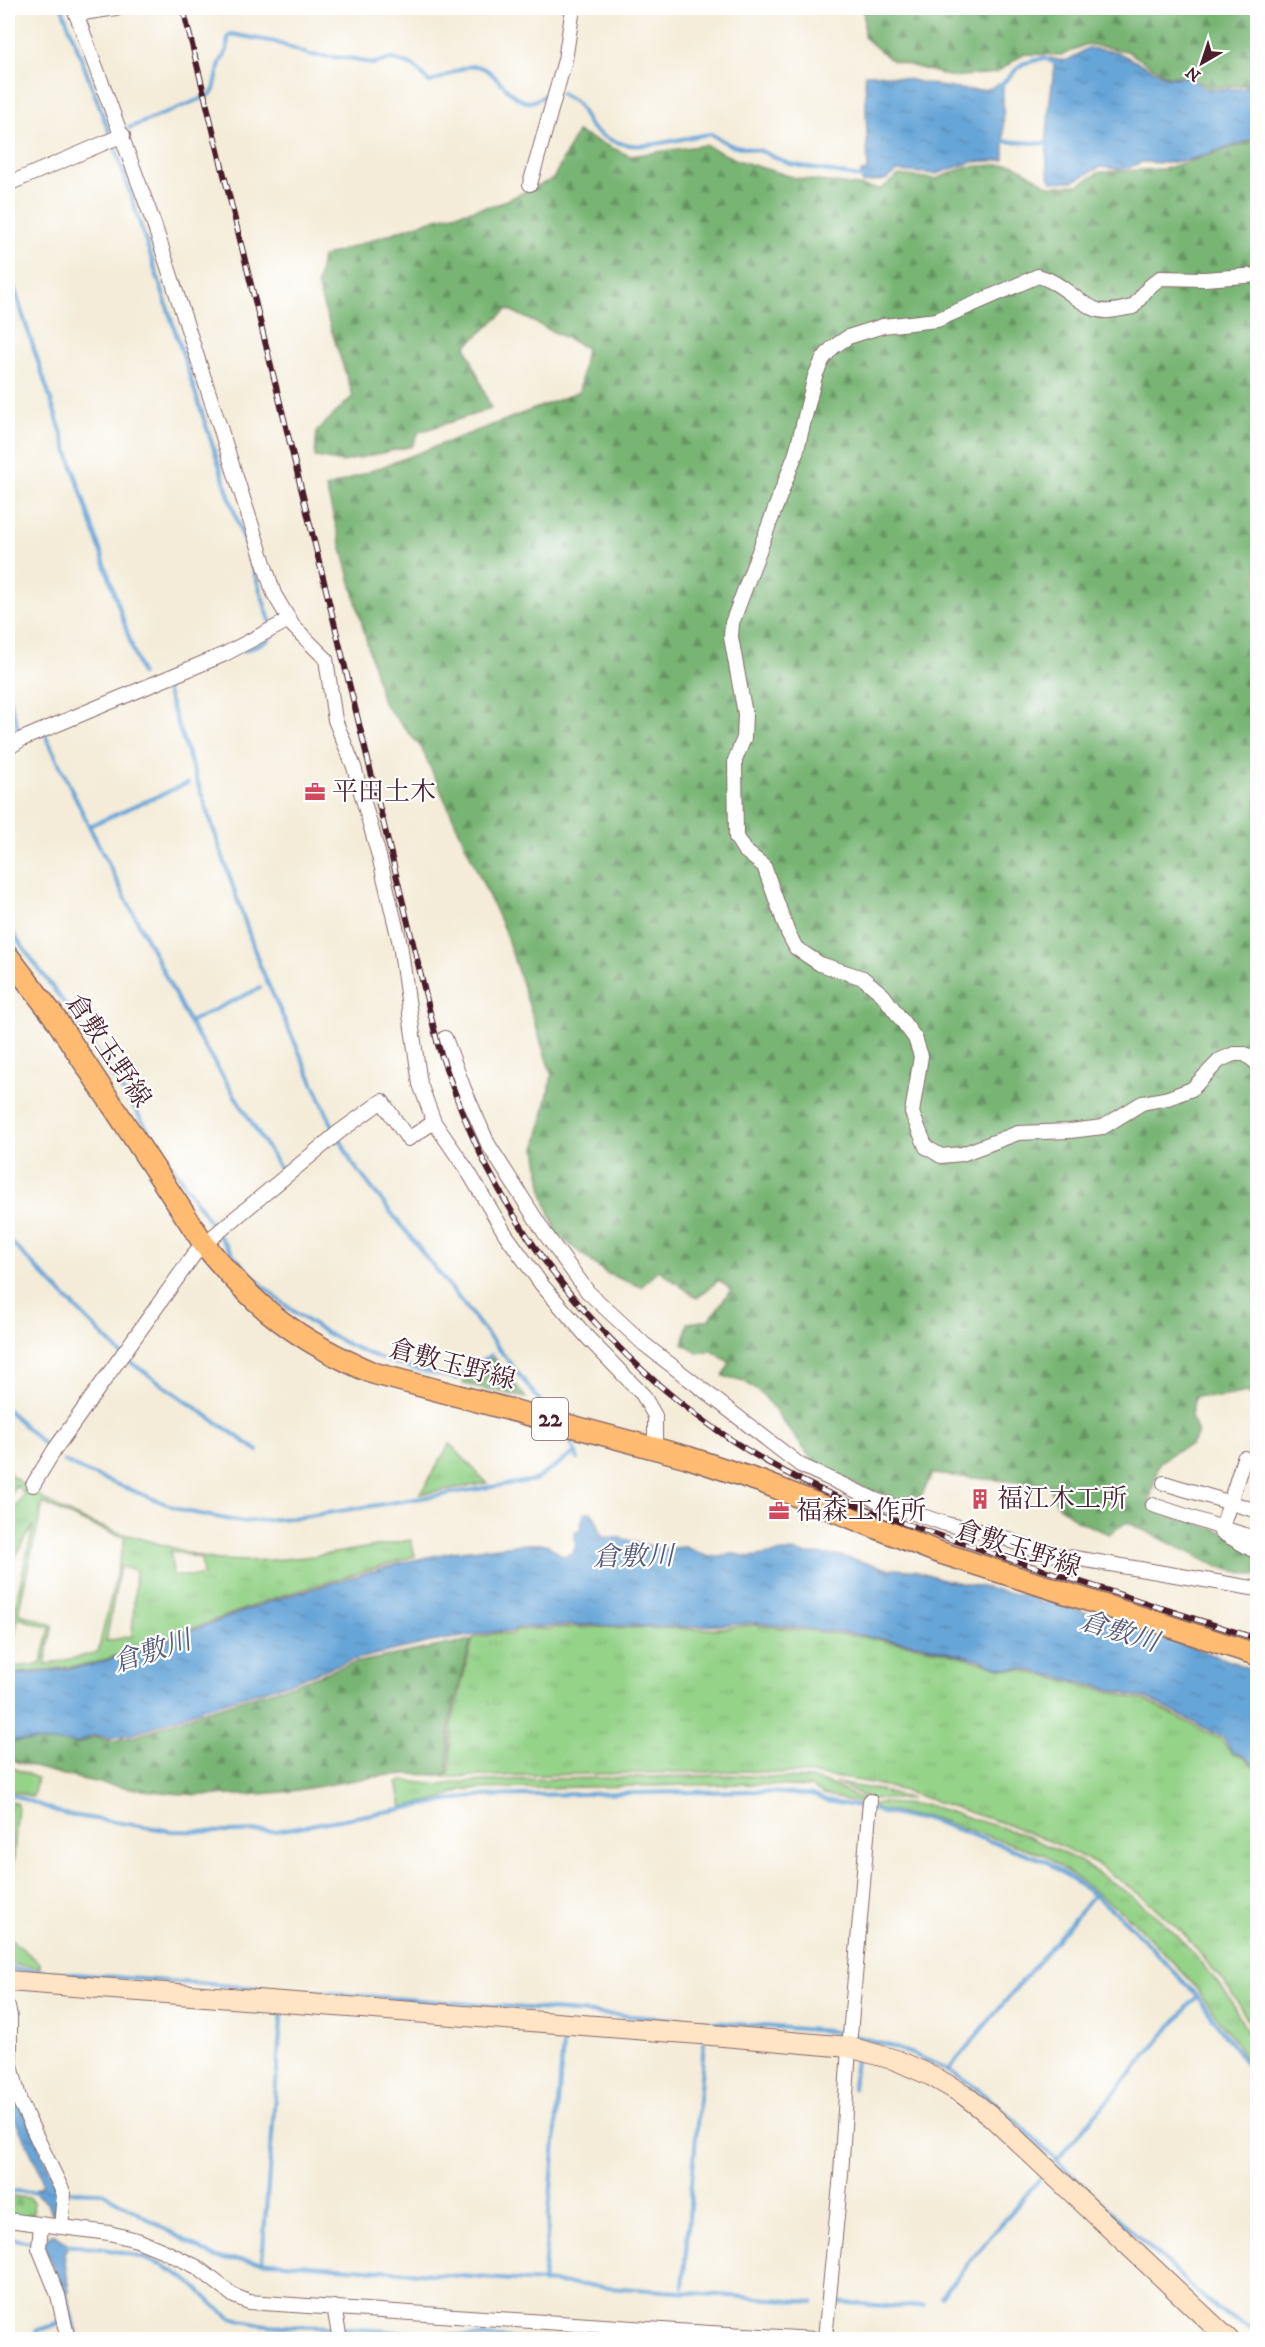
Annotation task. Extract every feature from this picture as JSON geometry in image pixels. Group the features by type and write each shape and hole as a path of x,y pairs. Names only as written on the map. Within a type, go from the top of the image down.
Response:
{"main road":[{"name":"倉敷玉野線","path":"8,956 213,1237 226,1271 254,1300 294,1333 332,1355 373,1372 412,1384 655,1447 762,1482 935,1551 1257,1655"}],"street":[{"path":"116,8 75,11 116,139 162,246 274,594 289,620 326,659 335,720 354,767 389,897 400,945 420,1084 434,1122 469,1173 506,1235 542,1285 588,1338 643,1395 655,1416 655,1447"},
{"path":"530,184 565,60 573,8"},
{"path":"8,184 103,142 116,139"},
{"path":"1257,275 1205,279 1160,278 1132,307 1113,311 1096,310 1051,279 1038,276 937,320 884,326 848,337 831,348 815,376 796,453 737,608 731,637 745,714 744,738 735,760 736,837 744,850 764,866 788,933 796,948 820,964 863,978 883,995 915,1038 921,1056 912,1113 927,1147 940,1156 962,1154 1018,1133 1103,1127 1142,1103 1168,1098 1192,1089 1220,1060 1234,1054 1245,1054 1257,1064"},
{"path":"8,748 22,739 225,654 289,620"},
{"path":"445,1038 488,1144 540,1226 588,1292 644,1344 800,1465 878,1501 946,1524 995,1534 1039,1552 1257,1589"},
{"path":"33,1485 53,1452 198,1249 337,1134 382,1101 408,1139 434,1122"},
{"path":"1244,1458 1221,1532 1257,1553"},
{"path":"1164,1484 1257,1512"},
{"path":"1153,1505 1257,1539"},
{"path":"825,2339 841,2174 849,2039 869,1806"},
{"path":"8,1981 681,2032 849,2039 948,2084 977,2105 1229,2340"},
{"path":"8,2007 10,2061 20,2102 63,2191 61,2227"},
{"path":"8,2220 40,2237 58,2295 68,2340"},
{"path":"40,2237 61,2227 109,2233 164,2251 197,2267 241,2300 495,2320 831,2340"},
{"path":"334,2307 338,2332"}],"green space":[{"path":"864,8 1257,8 1257,96 1251,88 1243,85 1208,88 1190,75 1169,77 1127,51 1087,44 1062,55 1024,54 996,73 952,77 891,60 864,37"},
{"path":"577,132 630,156 705,145 737,160 796,178 881,189 899,175 936,179 966,167 1013,164 1049,186 1078,185 1100,172 1164,169 1257,140 1257,1400 1247,1392 1221,1397 1195,1396 1191,1416 1198,1433 1191,1445 1174,1452 1159,1463 1148,1507 1257,1543 1257,1576 1219,1567 1127,1522 1109,1534 1078,1521 1057,1504 1049,1485 932,1474 917,1505 864,1488 816,1465 764,1396 744,1381 723,1376 730,1363 712,1351 697,1353 683,1344 688,1323 709,1320 731,1290 719,1280 697,1298 659,1270 641,1287 606,1273 557,1234 544,1197 536,1148 552,1076 505,932 421,747 383,703 326,488 579,392 586,348 508,309 466,346 491,409 419,432 412,446 342,462 315,457 317,431 353,396 317,286 322,257 437,218 498,204 553,179"},
{"path":"494,1357 526,1398 463,1384 464,1377"},
{"path":"450,1444 487,1483 420,1494"},
{"path":"8,1472 27,1488 83,1520 214,1559 244,1561 292,1558 411,1540 415,1556 274,1598 92,1664 14,1674 8,1673 8,1652 15,1615 8,1612 8,1609 14,1610 34,1524 8,1570 8,1519 24,1494 16,1485 8,1498","holes":["43,1503 78,1520 125,1538 98,1652 45,1665 53,1625 18,1613","171,1551 201,1558 203,1576 173,1576","120,1567 136,1570 132,1636 106,1641","18,1618 50,1628 41,1664 9,1667"]},
{"path":"756,1625 853,1636 919,1647 953,1654 999,1668 1021,1670 1147,1701 1222,1740 1232,1754 1243,1757 1257,1769 1257,2036 1232,1993 1186,1936 1147,1900 1101,1867 1066,1848 1012,1826 901,1790 862,1781 811,1774 740,1771 443,1777 450,1772 452,1723 473,1638 500,1633 511,1635 516,1630 581,1627 710,1629"},
{"path":"471,1640 450,1722 448,1772 442,1775 398,1774 283,1792 248,1795 178,1794 75,1778 8,1759 8,1741 78,1744 94,1737 113,1741 137,1736 198,1713 295,1684 349,1664"},
{"path":"8,1766 37,1778 33,1797 8,1790"},
{"path":"731,1775 812,1779 827,1783 862,1799 865,1804 823,1795 812,1787 748,1784 472,1789 402,1807 397,1782 441,1785 513,1780"},
{"path":"835,1783 880,1790 911,1799 871,1799"},
{"path":"8,1800 18,1804 8,1928 8,1873 13,1858 8,1840"},
{"path":"874,1804 927,1805 1025,1835 1081,1862 1131,1895 1188,1947 1229,1997 1257,2051 1257,2081 1236,2043 1190,1980 1130,1918 1045,1855 927,1816 913,1816 874,1808"},
{"path":"8,1937 40,1963 40,1968 8,1964"},
{"path":"8,2196 30,2198 33,2202 34,2219 8,2217"}],"water":[{"path":"1088,48 1117,52 1169,78 1189,77 1207,90 1248,88 1257,98 1257,138 1192,159 1167,163 1142,162 1128,168 1118,169 1100,167 1074,181 1052,182 1047,161 1047,146 1054,64 1049,60 1050,58 1063,61 1071,59"},
{"path":"865,74 879,74 972,90 1003,85 1004,160 972,162 936,174 898,171 885,180 862,183 861,172 868,171"},
{"name":"倉敷川","path":"591,1512 597,1521 602,1537 620,1538 662,1549 685,1547 709,1557 734,1554 750,1557 792,1551 805,1554 837,1555 889,1569 914,1570 946,1580 1036,1598 1040,1603 1054,1602 1192,1647 1257,1671 1257,1767 1244,1756 1232,1752 1224,1738 1149,1699 1021,1668 1010,1669 991,1665 979,1659 922,1645 846,1633 757,1623 683,1627 577,1625 517,1628 510,1632 500,1631 431,1642 348,1661 286,1684 204,1708 134,1734 111,1738 93,1735 78,1743 8,1740 8,1675 92,1665 148,1647 274,1600 401,1563 452,1552 546,1544 563,1556 573,1553 576,1545 575,1532 580,1531 584,1513"},
{"path":"8,2071 59,2193 57,2215 53,2215 48,2204 35,2193 35,2190 43,2185 40,2172 9,2107"},
{"path":"51,2235 67,2243 67,2249 64,2252 69,2292 64,2293 45,2249 45,2241"}],"waterway":[{"path":"62,8 111,137"},
{"path":"129,128 210,95 214,90 220,63 227,50 228,37 231,34 275,42 310,55 355,59 372,64 392,59 414,66 429,82 467,67 481,67 513,95 527,102 553,92"},
{"path":"998,88 1022,64 1044,58 1054,63"},
{"path":"560,93 576,103 594,130 622,144 651,145 711,134 730,145 761,151 790,164 864,178"},
{"path":"1000,141 1053,144"},
{"path":"114,144 272,627"},
{"path":"8,270 141,674"},
{"path":"244,651 267,641 273,634"},
{"path":"164,684 260,966 335,1131"},
{"path":"8,696 20,734"},
{"path":"45,734 189,1022 283,1173"},
{"path":"89,826 188,783"},
{"path":"8,927 64,1003 215,1230"},
{"path":"189,1022 260,988"},
{"path":"339,1137 352,1163 540,1401"},
{"path":"219,1236 255,1278 296,1313 319,1329 368,1353 402,1365 457,1379 491,1355"},
{"path":"8,1239 126,1359 258,1451"},
{"path":"8,1410 51,1451"},
{"path":"568,1437 578,1459"},
{"path":"64,1461 184,1511 242,1522 302,1517 535,1480 576,1452"},
{"path":"8,1793 64,1814 172,1831 276,1831 475,1796 689,1792 752,1791 812,1795 826,1801 913,1819 927,1819 1046,1861 1094,1895 1127,1922 1197,1996 1249,2068 1258,2086"},
{"path":"947,2071 1094,1895"},
{"path":"8,1969 829,2031 861,2038 912,2054 944,2068 985,2094 1195,2290 1217,2309 1258,2333"},
{"path":"1055,2162 1197,1996"},
{"path":"262,2261 282,2008"},
{"path":"543,2283 564,2033"},
{"path":"683,2287 704,2043"},
{"path":"853,2089 856,2057"},
{"path":"941,2296 1041,2177"},
{"path":"8,2191 40,2192"},
{"path":"65,2191 101,2192 216,2258 813,2302"},
{"path":"8,2238 37,2243"},
{"path":"62,2245 111,2250 158,2264 186,2279 215,2306 232,2318 282,2326 334,2327"},
{"path":"65,2288 77,2340"},
{"path":"835,2299 835,2302 900,2307 924,2305"},
{"path":"34,2340 38,2330 61,2323"},
{"path":"341,2328 532,2340"}],"railway":[{"path":"183,8 438,1045 473,1139 517,1219 549,1267 586,1313 627,1355 670,1394 717,1430 766,1461 841,1499 914,1527 1258,1639"}],"place":[{"name":"平田土木","path":"315,792"},
{"name":"福江木工所","path":"980,1499"},
{"name":"福森工作所","path":"779,1511"}]}
